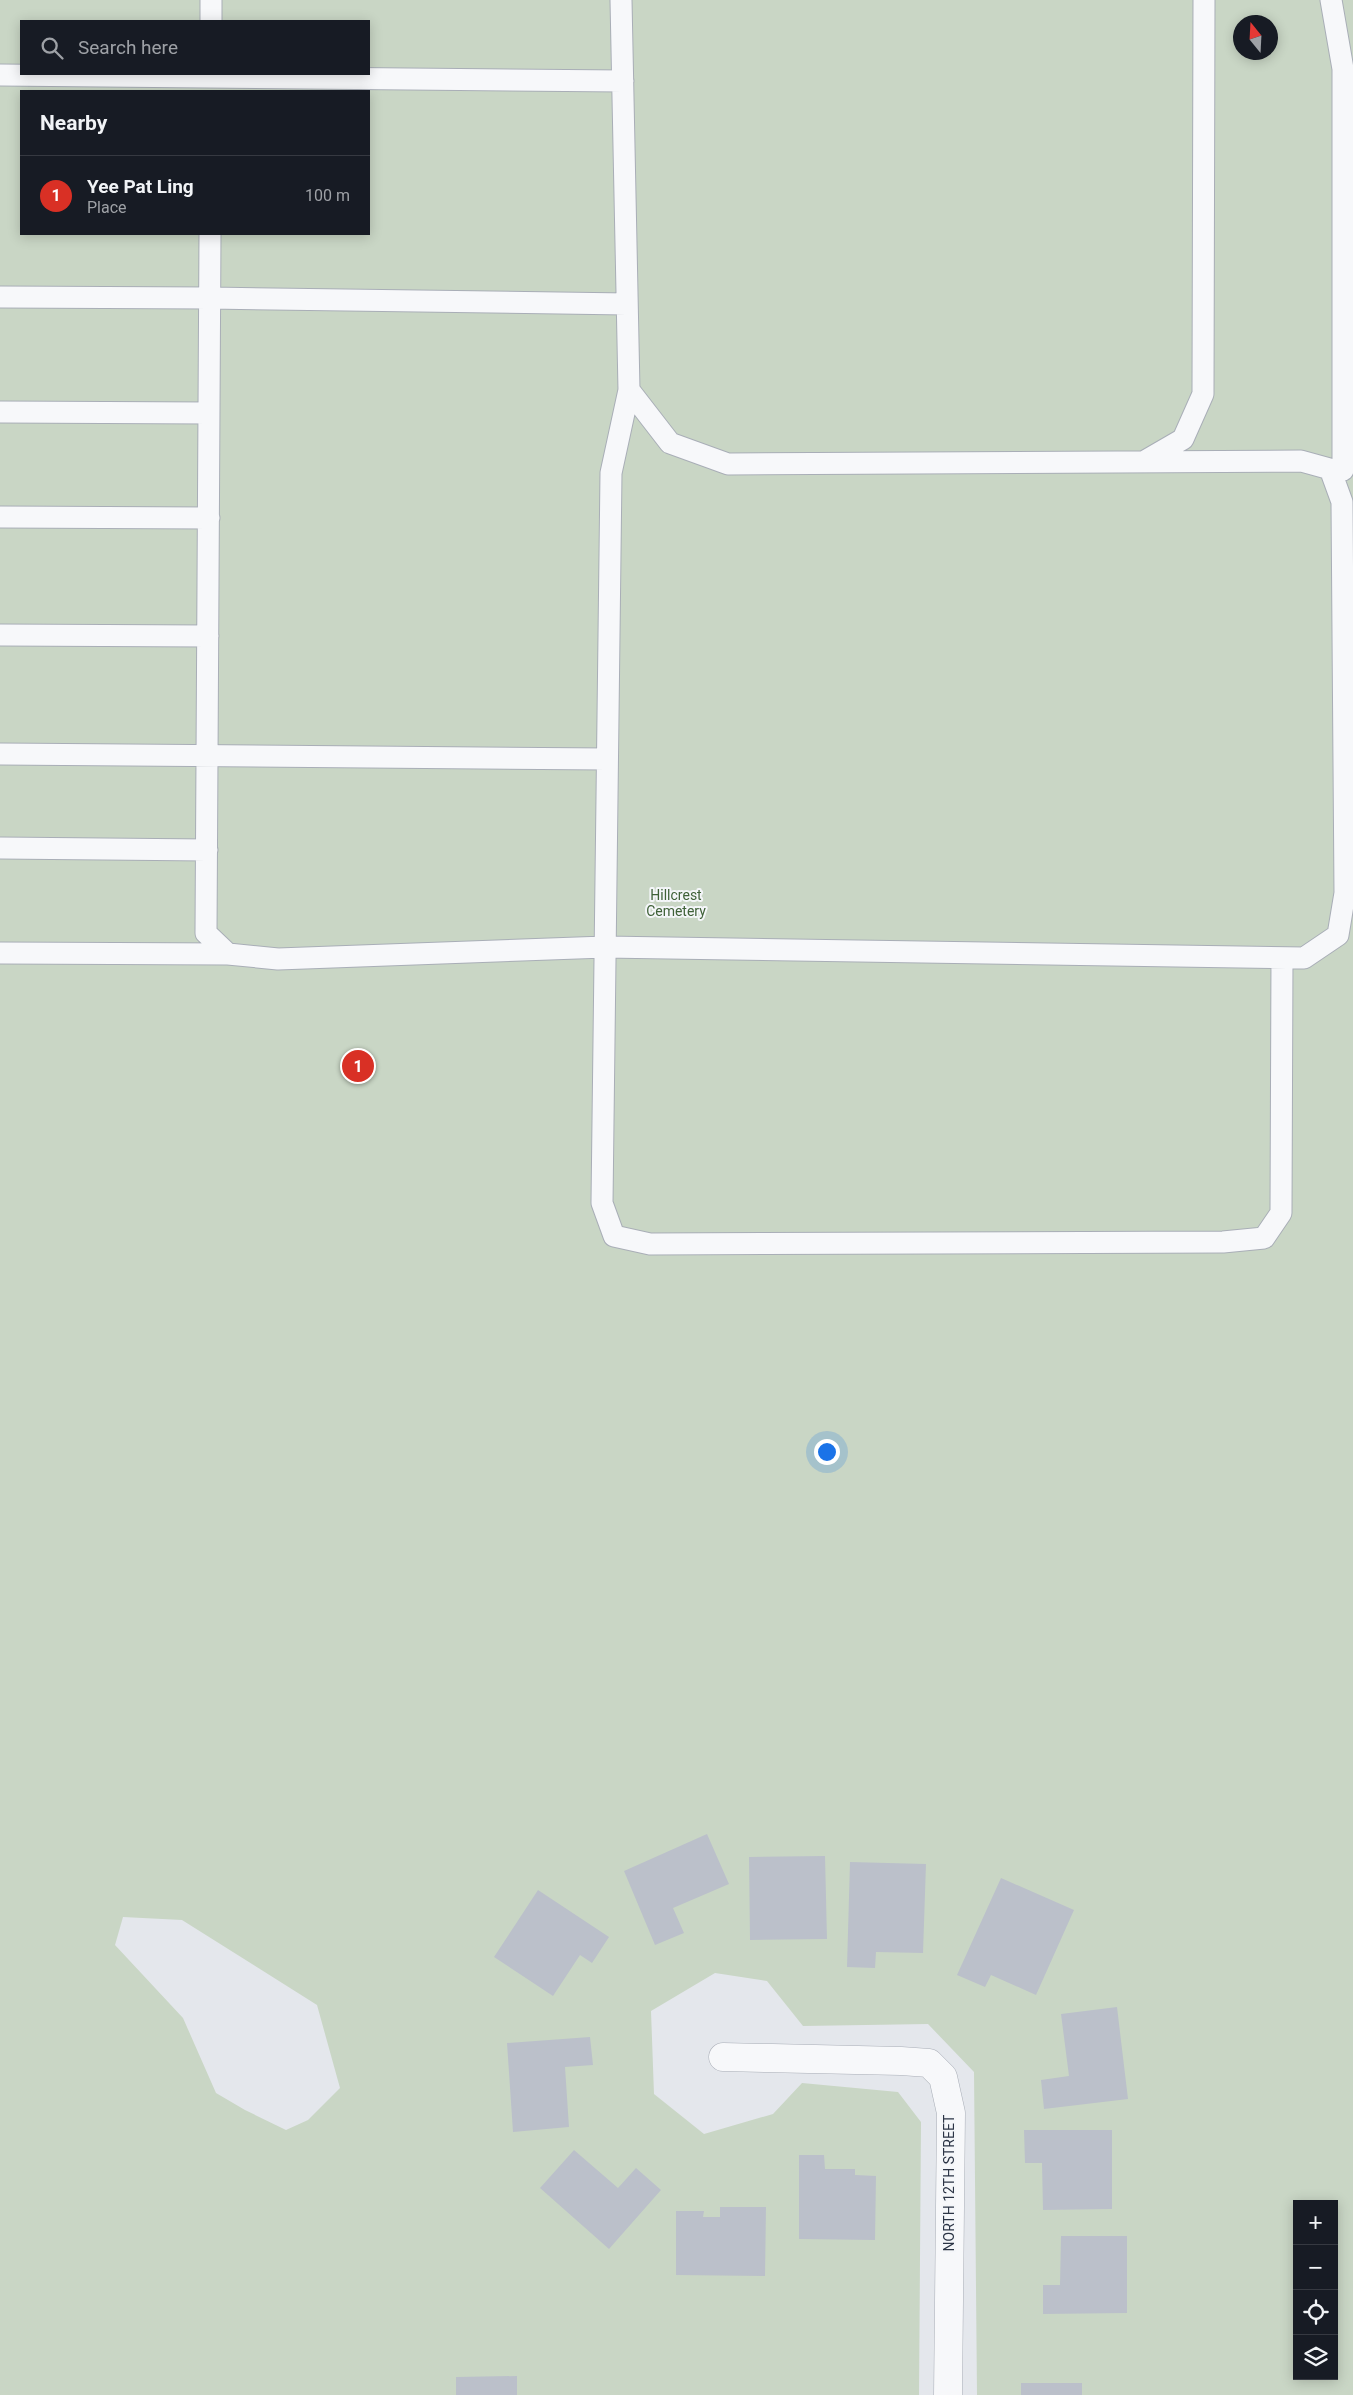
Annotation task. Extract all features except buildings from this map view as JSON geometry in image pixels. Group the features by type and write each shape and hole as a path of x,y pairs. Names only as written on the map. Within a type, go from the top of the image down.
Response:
{"street":[{"name":"NORTH 12TH STREET","path":"723,2057 901,2060 928,2063 943,2077 951,2113 948,2395"}],"lane":[{"path":"211,20 212,0"},
{"path":"621,0 629,390 611,473 602,1203 614,1236 650,1244 1213,1242 1264,1238 1281,1213 1282,958"},
{"path":"1145,462 1183,439 1203,394 1204,0"},
{"path":"0,953 228,954 278,958 605,947 1304,958 1338,935 1345,893 1342,502 1343,69 1332,0"},
{"path":"0,75 211,81 623,81"},
{"path":"210,235 206,933 228,954"},
{"path":"0,297 627,304"},
{"path":"629,390 670,443 728,464 1301,461 1342,470"},
{"path":"0,412 209,413"},
{"path":"0,517 208,518"},
{"path":"0,635 208,636"},
{"path":"0,754 607,759"},
{"path":"0,848 207,850"}],"green space":[{"name":"Hillcrest Cemetery","path":"0,0 1353,0 1353,2395 977,2395 974,2072 928,2024 803,2026 767,1981 715,1973 651,2011 654,2094 704,2134 773,2114 802,2083 898,2092 921,2122 919,2395 0,2395","holes":["123,1917 182,1920 317,2005 340,2088 308,2120 286,2130 216,2093 183,2018 115,1945"]}],"place":[{"name":"Yee Pat Ling","path":"358,1066"}]}
